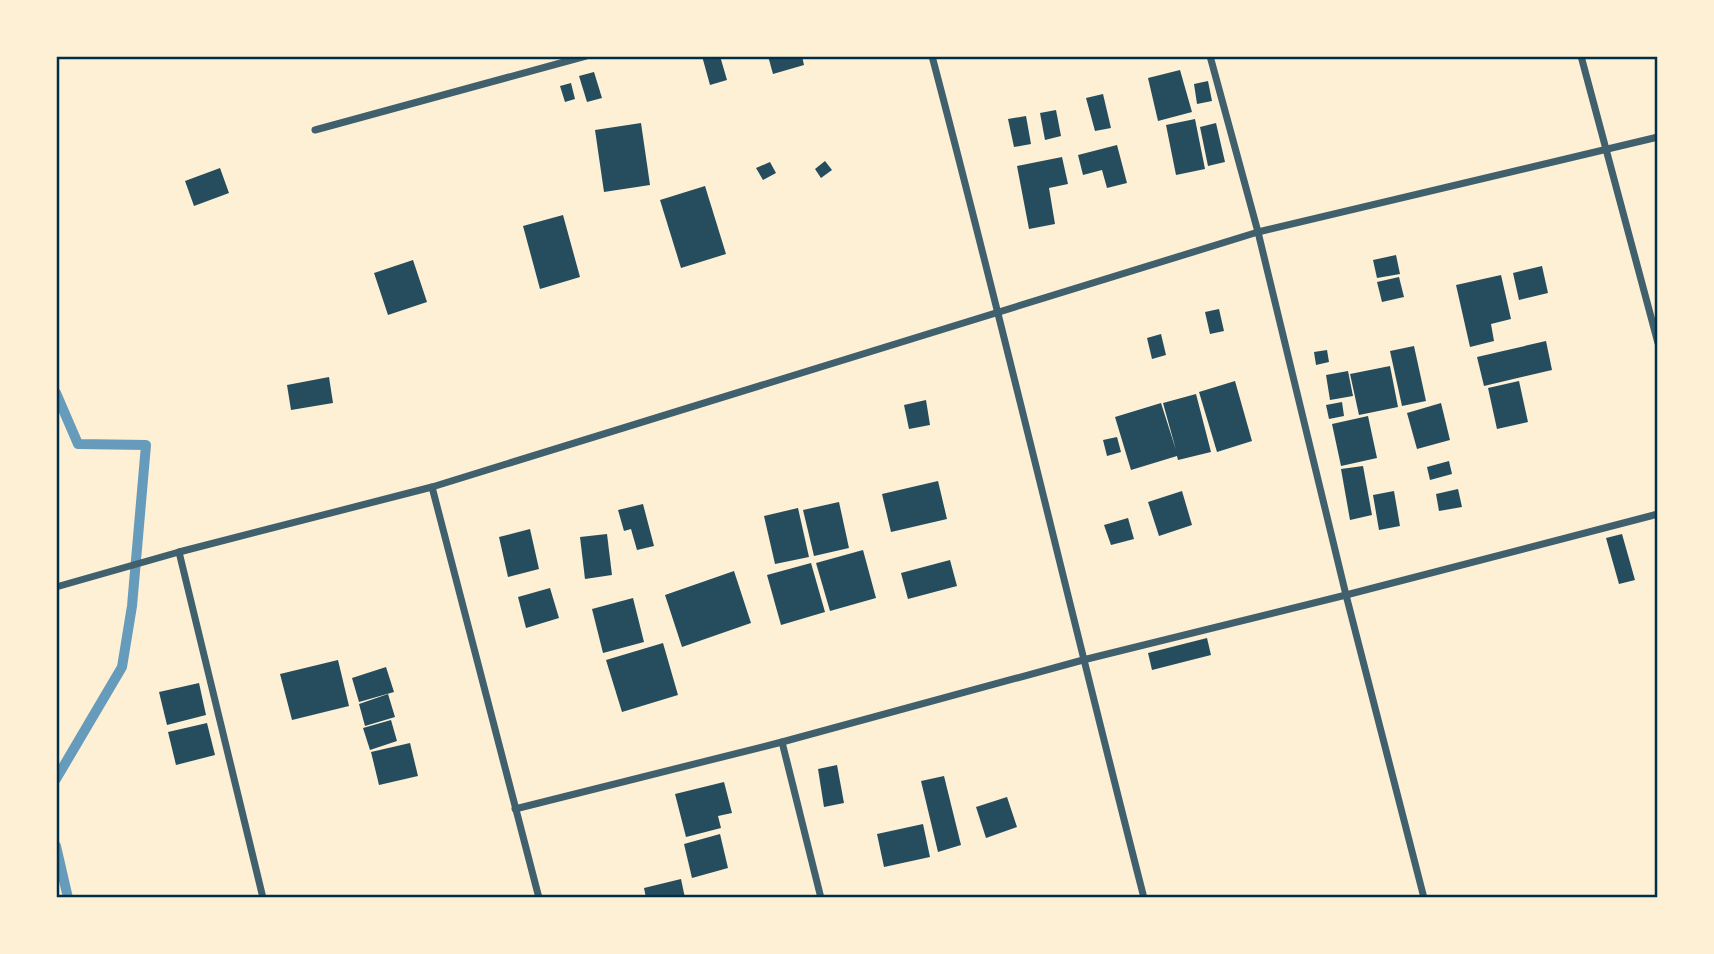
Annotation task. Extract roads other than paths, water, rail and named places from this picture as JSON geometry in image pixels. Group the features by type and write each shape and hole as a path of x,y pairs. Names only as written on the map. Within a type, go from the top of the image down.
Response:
{"street":[{"path":"315,130 586,56"},
{"path":"933,56 999,310 1083,660 1144,898"},
{"path":"1210,56 1258,232 1346,595 1424,898"},
{"path":"1581,56 1658,343"},
{"path":"56,587 179,552 432,487 1258,232 1658,137"},
{"path":"432,487 538,898"},
{"path":"515,809 782,743 1083,660 1658,514"},
{"path":"179,552 263,898"},
{"path":"782,743 821,898"}],"waterway":[{"path":"56,393 78,444 146,445 132,606 122,667 56,779"},
{"path":"56,846 68,898"}]}
